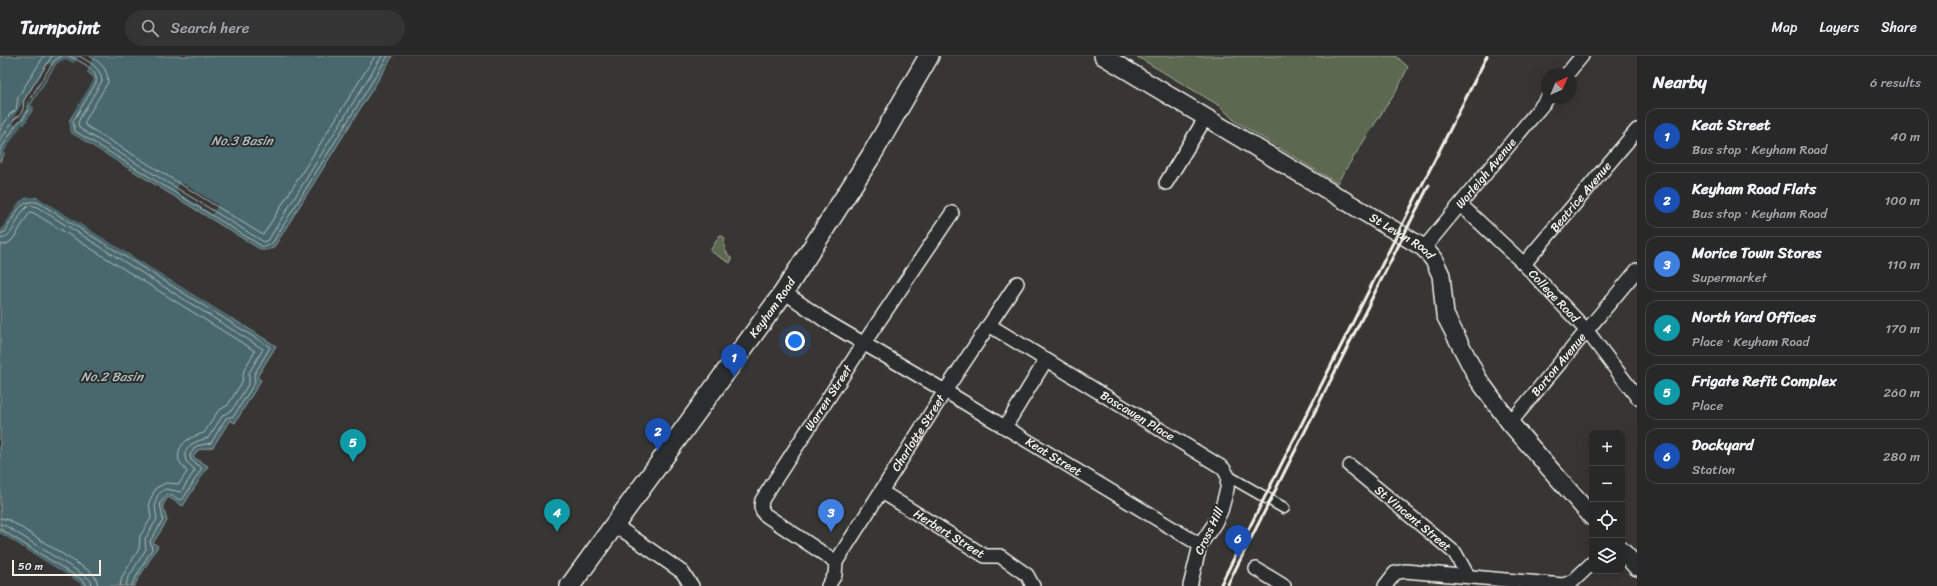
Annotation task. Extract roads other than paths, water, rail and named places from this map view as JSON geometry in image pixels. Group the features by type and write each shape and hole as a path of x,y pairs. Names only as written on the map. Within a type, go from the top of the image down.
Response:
{"main road":[{"name":"Keyham Road","path":"570,586 784,292 870,156 929,56"}],"street":[{"name":"St Levan Road","path":"1103,56 1424,248 1434,260 1440,275 1446,315 1478,379 1510,423 1589,514"},
{"path":"1572,68 1582,56"},
{"name":"Warleigh Avenue","path":"1424,248 1543,104"},
{"path":"1166,183 1206,117"},
{"name":"Beatrice Avenue","path":"1524,264 1637,130"},
{"name":"College Road","path":"1461,205 1524,264 1587,330 1637,397"},
{"name":"Warren Street","path":"836,562 764,514 761,506 762,500 864,343 952,213"},
{"name":"Barton Avenue","path":"1510,423 1637,270"},
{"name":"Charlotte Street","path":"828,586 835,575 836,562 945,391 1017,283"},
{"name":"Keat Street","path":"784,292 828,322 1200,545"},
{"name":"Boscawen Place","path":"989,325 1223,468 1228,476 1284,508"},
{"path":"1005,427 1046,360"},
{"name":"St Vincent Street","path":"1350,466 1455,552 1468,576"},
{"name":"Cross Hill","path":"1190,586 1200,545 1215,523 1221,511 1227,489 1228,476"},
{"name":"Herbert Street","path":"882,492 985,556 1000,556 1027,575 1033,586"},
{"path":"615,525 682,572 687,583"},
{"path":"1625,554 1637,568"},
{"path":"1387,583 1395,573 1405,571 1562,585 1572,582 1589,567"},
{"path":"1256,569 1284,586"}],"water":[{"name":"No.3 Basin","path":"0,56 393,56 276,244 272,249 263,251 71,133 69,121 93,77 68,60 57,63 31,105 34,108 24,125 23,124 3,153 5,154 0,162"},
{"name":"No.2 Basin","path":"32,196 41,199 276,346 257,377 261,380 235,423 230,420 213,447 198,450 193,457 208,466 183,506 168,497 163,505 167,521 153,543 158,546 134,586 85,586 0,533 0,232 9,215 17,205 26,198"}],"railway":[{"path":"1220,586 1487,56"},
{"path":"1227,586 1429,185"}],"place":[{"name":"Keat Street","path":"734,377"},
{"name":"Keyham Road Flats","path":"658,451"},
{"name":"Frigate Refit Complex","path":"353,462"},
{"name":"North Yard Offices","path":"557,532"},
{"name":"Morice Town Stores","path":"831,532"},
{"name":"Dockyard","path":"1238,558"}]}
